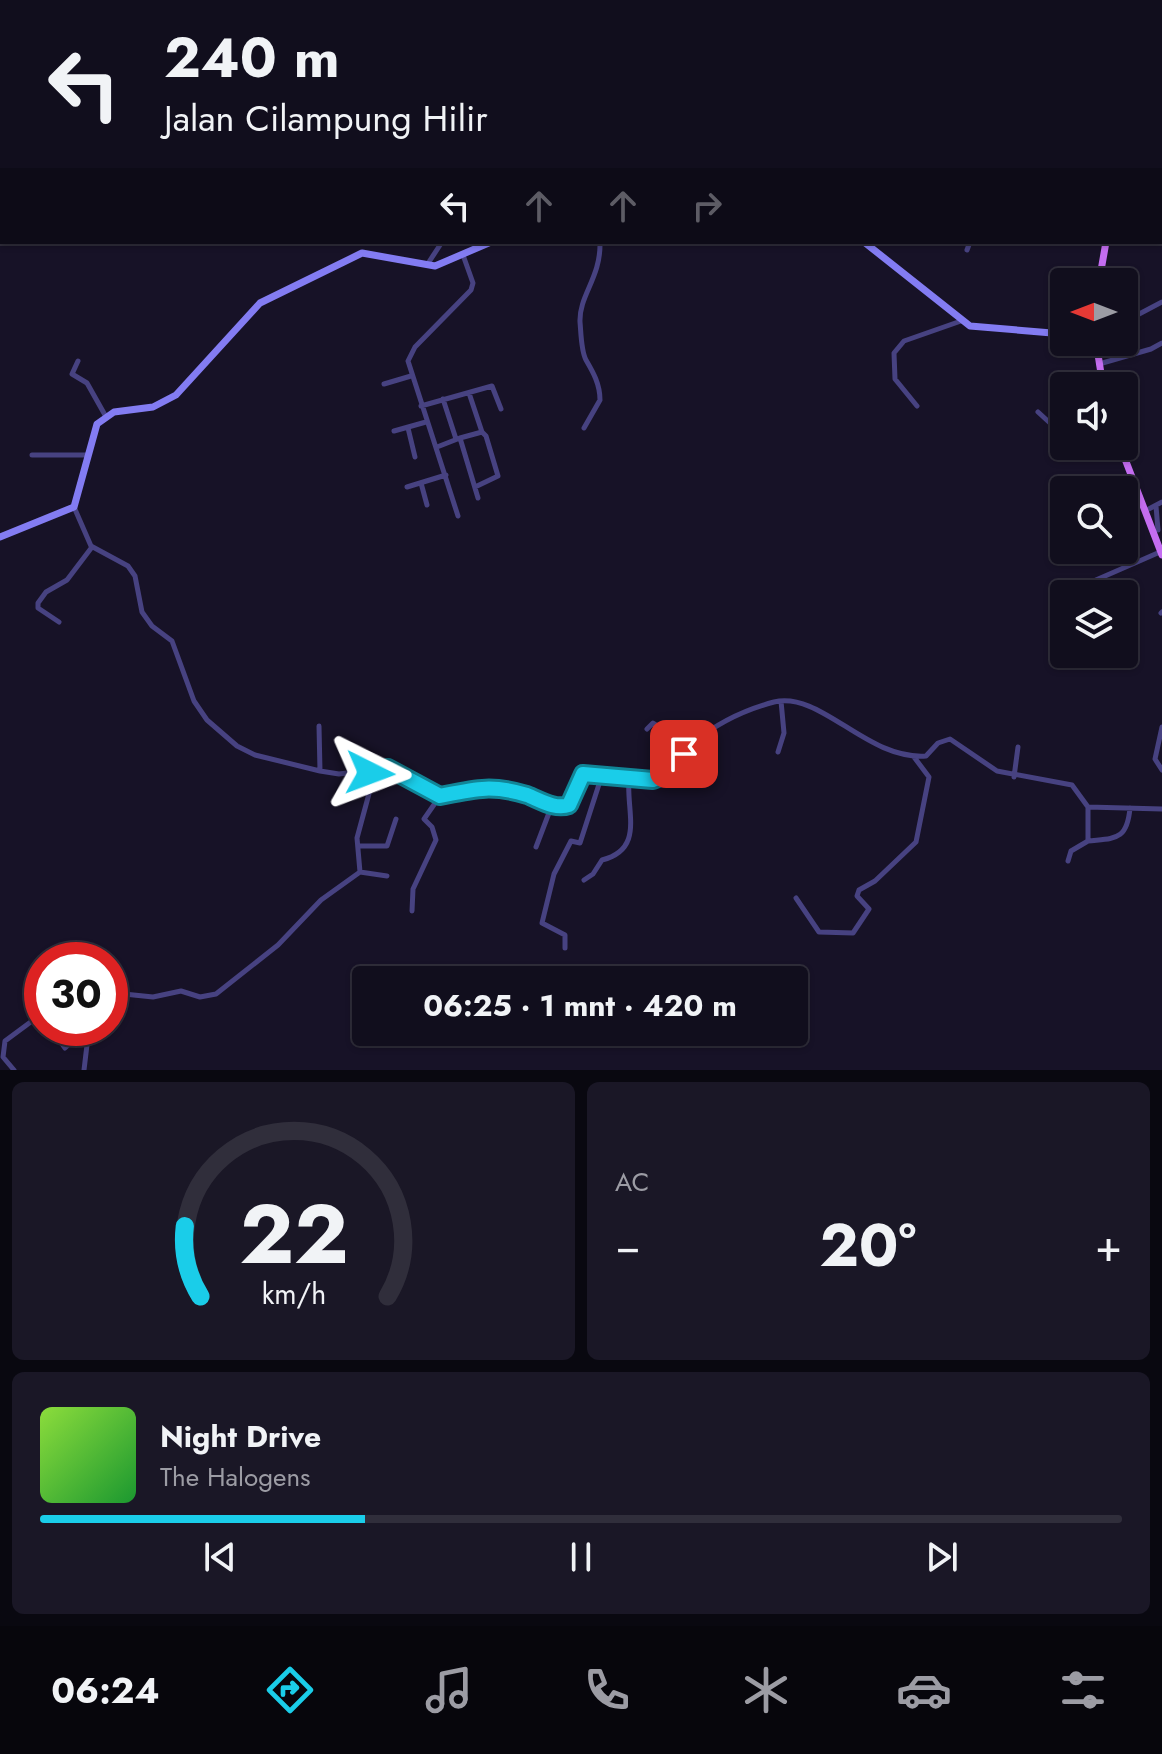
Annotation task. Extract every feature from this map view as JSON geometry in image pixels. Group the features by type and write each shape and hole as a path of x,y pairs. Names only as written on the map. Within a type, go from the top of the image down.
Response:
{"main road":[{"path":"0,537 74,507 92,435 105,415 166,403 192,381 260,303 362,253 372,252 426,266 443,265 487,244"},
{"path":"866,244 961,321 976,327 1050,333"},
{"path":"1101,268 1106,244"},
{"path":"1098,356 1100,372"},
{"path":"1125,460 1144,512 1157,530 1161,553"}],"street":[{"path":"426,266 441,244"},
{"path":"584,428 601,398 594,382 595,372 584,355 580,319 581,307 600,265 600,244"},
{"path":"967,250 969,244"},
{"path":"458,516 411,376 410,354 471,290 473,283 463,255"},
{"path":"1138,315 1162,302"},
{"path":"917,406 895,379 894,353 904,341 961,321"},
{"path":"1099,364 1162,343"},
{"path":"78,361 72,374 87,383 105,415"},
{"path":"384,384 411,376"},
{"path":"421,406 492,386 501,409"},
{"path":"469,393 498,474 475,487"},
{"path":"443,399 478,498"},
{"path":"1038,412 1050,423"},
{"path":"394,431 426,422"},
{"path":"408,428 415,457"},
{"path":"437,447 482,432"},
{"path":"32,455 87,455"},
{"path":"407,487 446,475"},
{"path":"421,483 427,505"},
{"path":"1144,512 1162,502"},
{"path":"1156,506 1157,530"},
{"path":"74,507 92,547 128,566 135,576 142,612 152,626 172,641 194,701 207,720 237,746 255,755 320,771 369,772 388,768 440,796 486,786 552,805 569,805 583,774 629,779 663,776 690,746 715,726 744,712 781,701 806,705 881,750 914,757 926,756 938,743 950,739 997,771 1014,777 1072,785 1088,807 1088,841"},
{"path":"59,622 38,608 38,603 46,592 67,580 92,547"},
{"path":"1097,580 1161,553"},
{"path":"778,752 784,733 781,701"},
{"path":"647,729 653,723 690,746"},
{"path":"319,726 320,771"},
{"path":"1162,727 1155,759 1162,770"},
{"path":"1014,777 1018,747"},
{"path":"796,898 819,932 853,933 863,923 869,909 857,896 859,890 875,881 881,871 907,854 916,842 929,777 914,757"},
{"path":"360,872 359,827 370,790 369,772"},
{"path":"565,948 565,935 542,923 554,874 571,841 580,843 602,775"},
{"path":"584,880 593,874 602,860 618,856 628,842 629,779"},
{"path":"412,911 413,889 436,840 432,827 424,819 440,796"},
{"path":"536,847 552,805"},
{"path":"1088,807 1162,809"},
{"path":"1068,861 1071,851 1088,841 1108,841 1120,834 1128,824 1130,808"},
{"path":"360,846 387,846 396,819"},
{"path":"128,995 153,997 181,991 200,997 216,994 278,945 321,900 360,872 387,876"},
{"path":"14,1070 3,1057 6,1040 24,1027"},
{"path":"84,1070 86,1046"}],"route":[{"path":"370,773 388,768 413,778 440,796 486,786 515,792 561,808 569,805 583,774 653,780 663,776 684,754"}]}
